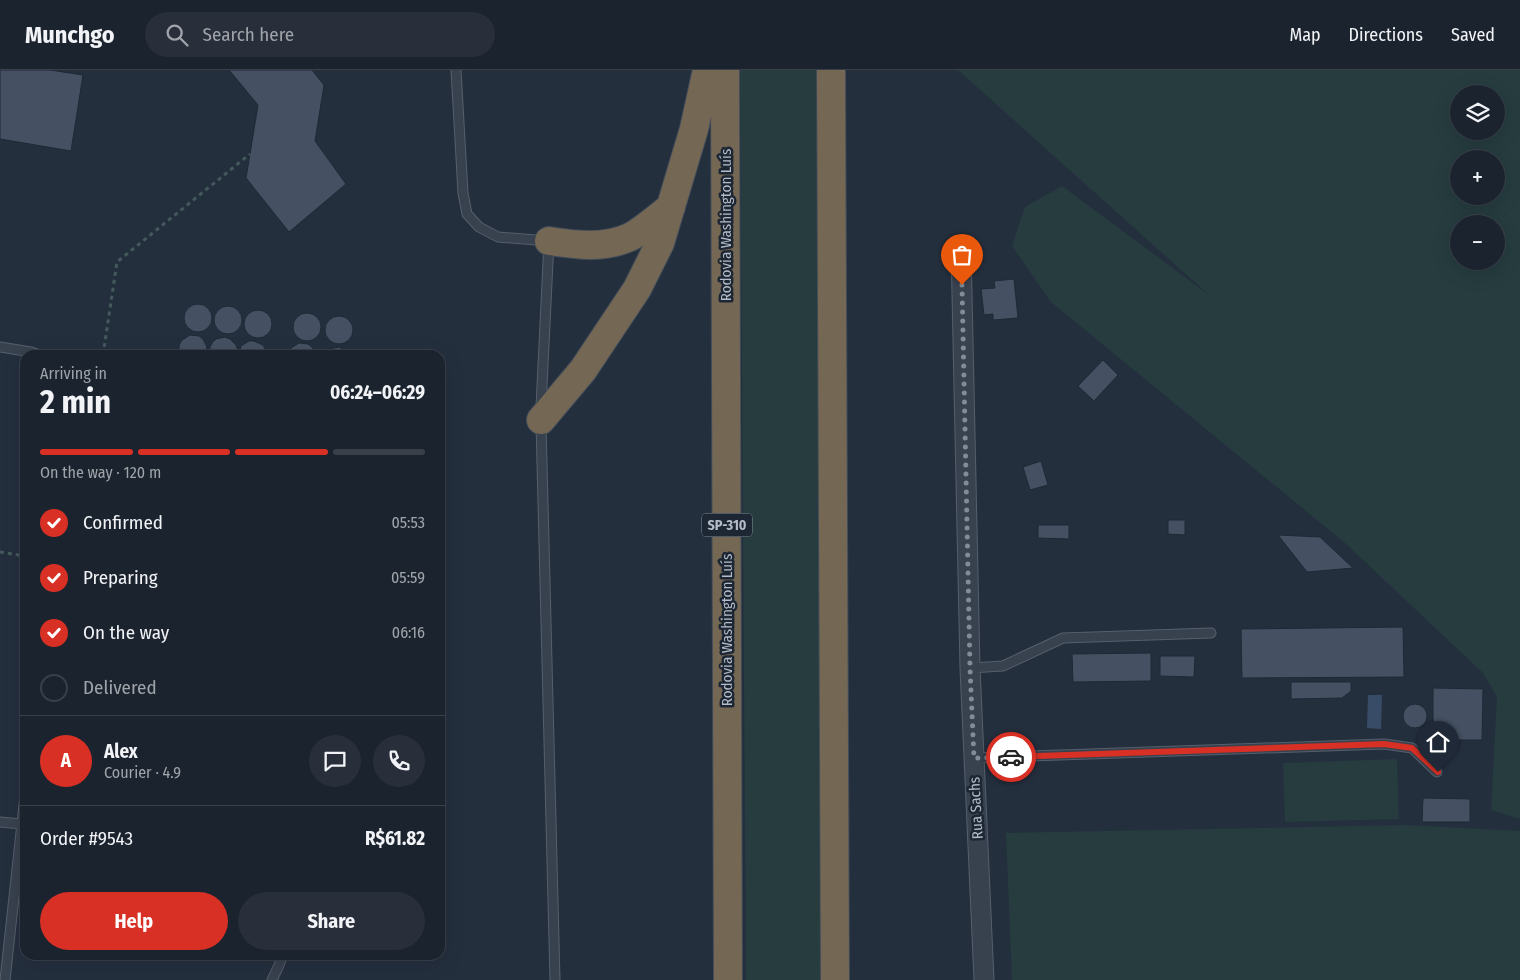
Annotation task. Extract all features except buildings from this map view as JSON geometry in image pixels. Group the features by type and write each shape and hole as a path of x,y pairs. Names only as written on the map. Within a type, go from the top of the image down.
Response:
{"highway":[{"path":"541,420 583,370 637,289 660,243 694,129 708,70"},
{"name":"Rodovia Washington Luís","path":"725,70 728,901 726,980"},
{"path":"832,70 835,980"},
{"path":"549,241 581,246 612,243 631,236 671,207"},
{"path":"834,917 840,980"}],"street":[{"name":"Rua Sachs","path":"961,247 970,668 984,980"}],"lane":[{"path":"456,70 463,193 467,214 479,227 498,237 549,241 541,420 555,980"},
{"path":"0,347 20,350"},
{"path":"970,668 1002,666 1063,638 1211,633"},
{"path":"974,758 1384,744 1412,748 1438,772"},
{"path":"0,822 20,824"},
{"path":"5,980 20,834"},
{"path":"272,980 281,960"}],"path":[{"path":"104,350 118,262 250,154"},
{"path":"0,552 20,555"}],"green space":[{"path":"740,70 816,70 822,980 746,980"},
{"path":"958,70 1520,70 1520,819 1491,810 1497,697 1483,673 1345,543 1051,302 1012,246 1025,207 1062,186 1209,295"},
{"path":"1397,759 1399,819 1285,822 1283,763"},
{"path":"1406,825 1520,831 1520,980 1012,980 1006,833"}],"water":[{"path":"1368,695 1382,695 1381,729 1367,728"}],"way so far":[{"path":"962,285 970,668 974,758 1011,757"}],"route":[{"path":"1011,757 1384,744 1412,748 1438,772"}]}
